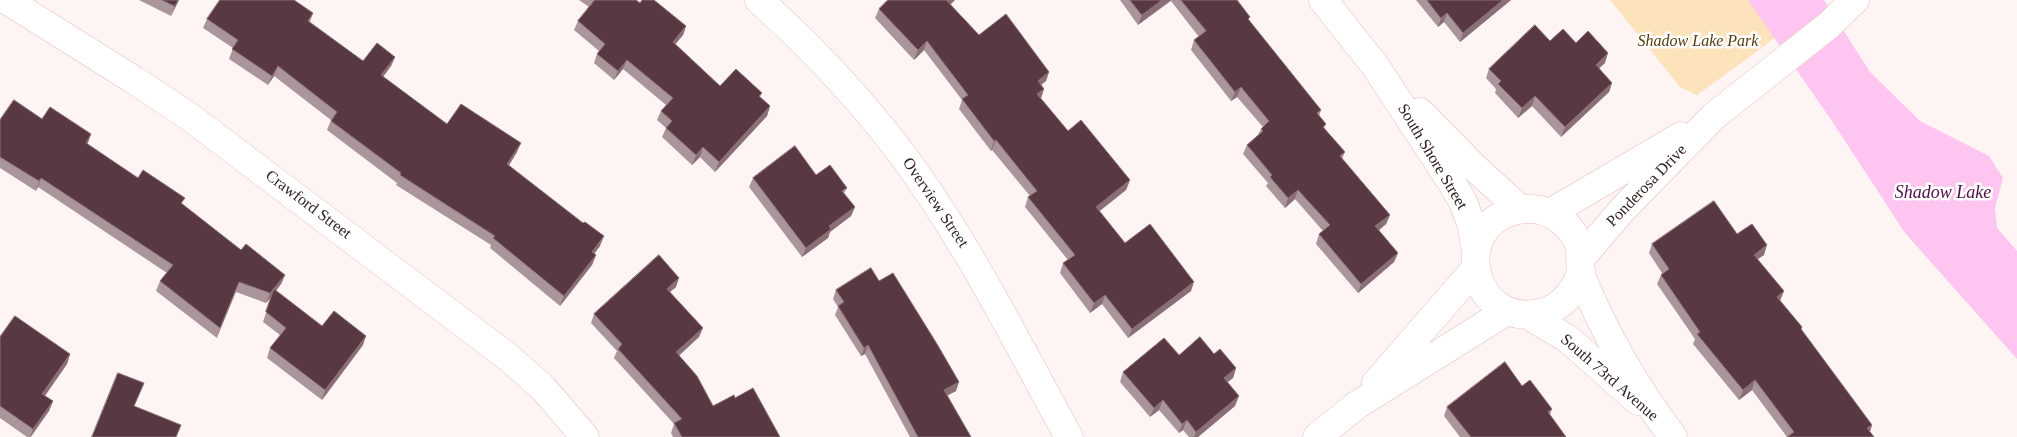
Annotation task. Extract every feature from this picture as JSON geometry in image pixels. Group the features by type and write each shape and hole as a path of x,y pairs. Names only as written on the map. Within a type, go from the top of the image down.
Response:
{"street":[{"name":"Overview Street","path":"759,0 837,76 902,154 965,248 1069,437"},
{"name":"South Shore Street","path":"1323,0 1376,67 1464,204 1472,227 1476,261"},
{"name":"Ponderosa Drive","path":"1581,266 1623,209 1714,116 1829,25 1855,0"},
{"name":"Crawford Street","path":"6,5 134,80 238,152 508,358 543,388 585,437"},
{"name":"South Shore Street","path":"1376,67 1474,167 1520,209"},
{"name":"Ponderosa Drive","path":"1550,213 1714,116"},
{"path":"1520,209 1536,209 1550,213 1572,231 1578,243 1581,266 1575,288 1555,308 1542,313 1517,313 1494,303 1485,294 1476,261 1481,237 1491,224 1504,214 1520,209"},
{"path":"1357,405 1476,261"},
{"name":"South 73rd Avenue","path":"1581,266 1606,333 1669,431"},
{"path":"1317,437 1357,405 1517,313"},
{"name":"South 73rd Avenue","path":"1517,313 1573,344 1669,431"}],"green space":[{"name":"Shadow Lake Park","path":"1610,0 1818,0 1774,38 1697,95 1680,87"}],"water":[{"name":"Shadow Lake","path":"1748,0 1824,0 1870,72 1920,121 1989,156 2003,178 1995,208 1997,228 2017,251 2017,359 1905,233 1832,121"}],"building":[{"path":"162,0 178,0 175,6"},
{"path":"220,0 294,0 313,13 308,21 363,61 377,43 395,57 381,75 447,124 461,104 521,143 507,164 583,223 585,222 604,236 592,252 596,255 564,296 493,238 495,236 400,175 401,173 331,121 337,112 278,66 272,76 232,49 238,40 207,19"},
{"path":"595,0 636,0 640,3 642,0 654,0 686,26 673,42 720,86 736,69 762,93 759,96 770,106 719,162 703,147 696,155 666,128 672,121 661,111 673,98 627,60 618,71 597,54 605,44 578,21"},
{"path":"888,0 948,0 979,35 1006,14 1049,72 1038,81 1044,89 1037,94 1068,131 1081,120 1130,180 1096,207 1125,243 1150,224 1194,282 1132,329 1105,295 1094,303 1063,263 1075,255 1028,197 1037,191 996,140 994,141 962,99 968,95 927,41 918,50 879,9"},
{"path":"1130,0 1162,0 1142,15"},
{"path":"1181,0 1237,0 1250,17 1248,19 1321,110 1317,113 1326,124 1323,127 1345,152 1340,156 1390,215 1375,226 1398,253 1361,284 1319,234 1330,225 1298,190 1288,198 1247,145 1263,131 1261,129 1269,121 1241,87 1235,92 1194,40 1206,31"},
{"path":"1427,0 1503,0 1463,33 1447,13 1441,18"},
{"path":"1535,25 1550,41 1563,29 1576,43 1588,31 1608,53 1596,65 1612,83 1565,127 1535,96 1522,108 1498,84 1501,81 1489,69"},
{"path":"14,100 42,119 50,107 91,134 86,143 138,178 143,170 185,198 181,203 241,250 246,244 285,275 270,293 239,282 220,328 160,281 173,265 41,178 39,181 0,157 0,120"},
{"path":"795,146 816,175 830,165 847,188 842,191 855,207 829,226 831,229 806,248 753,178"},
{"path":"1714,201 1737,234 1752,224 1767,245 1754,255 1784,291 1777,297 1802,327 1801,329 1872,425 1867,428 1874,437 1787,437 1794,432 1755,380 1743,390 1697,334 1700,332 1661,275 1669,269 1652,244"},
{"path":"659,255 679,278 667,289 703,328 676,352 697,376 713,406 734,395 735,398 753,388 780,437 682,437 674,423 682,419 618,349 622,344 594,314"},
{"path":"871,268 879,281 893,273 937,344 959,382 944,390 971,437 918,437 868,345 864,348 838,306 844,302 836,290"},
{"path":"274,289 322,326 334,311 366,336 325,390 270,348 286,328 266,312"},
{"path":"15,316 70,354 42,394 53,401 33,429 0,406 0,337"},
{"path":"1200,337 1214,354 1220,349 1236,368 1224,378 1239,396 1196,432 1187,420 1182,424 1163,400 1154,408 1123,372 1164,338 1179,355"},
{"path":"1505,362 1522,386 1530,380 1552,409 1548,412 1566,437 1471,437 1447,407"},
{"path":"118,373 144,383 134,406 181,425 176,437 92,437"}]}
